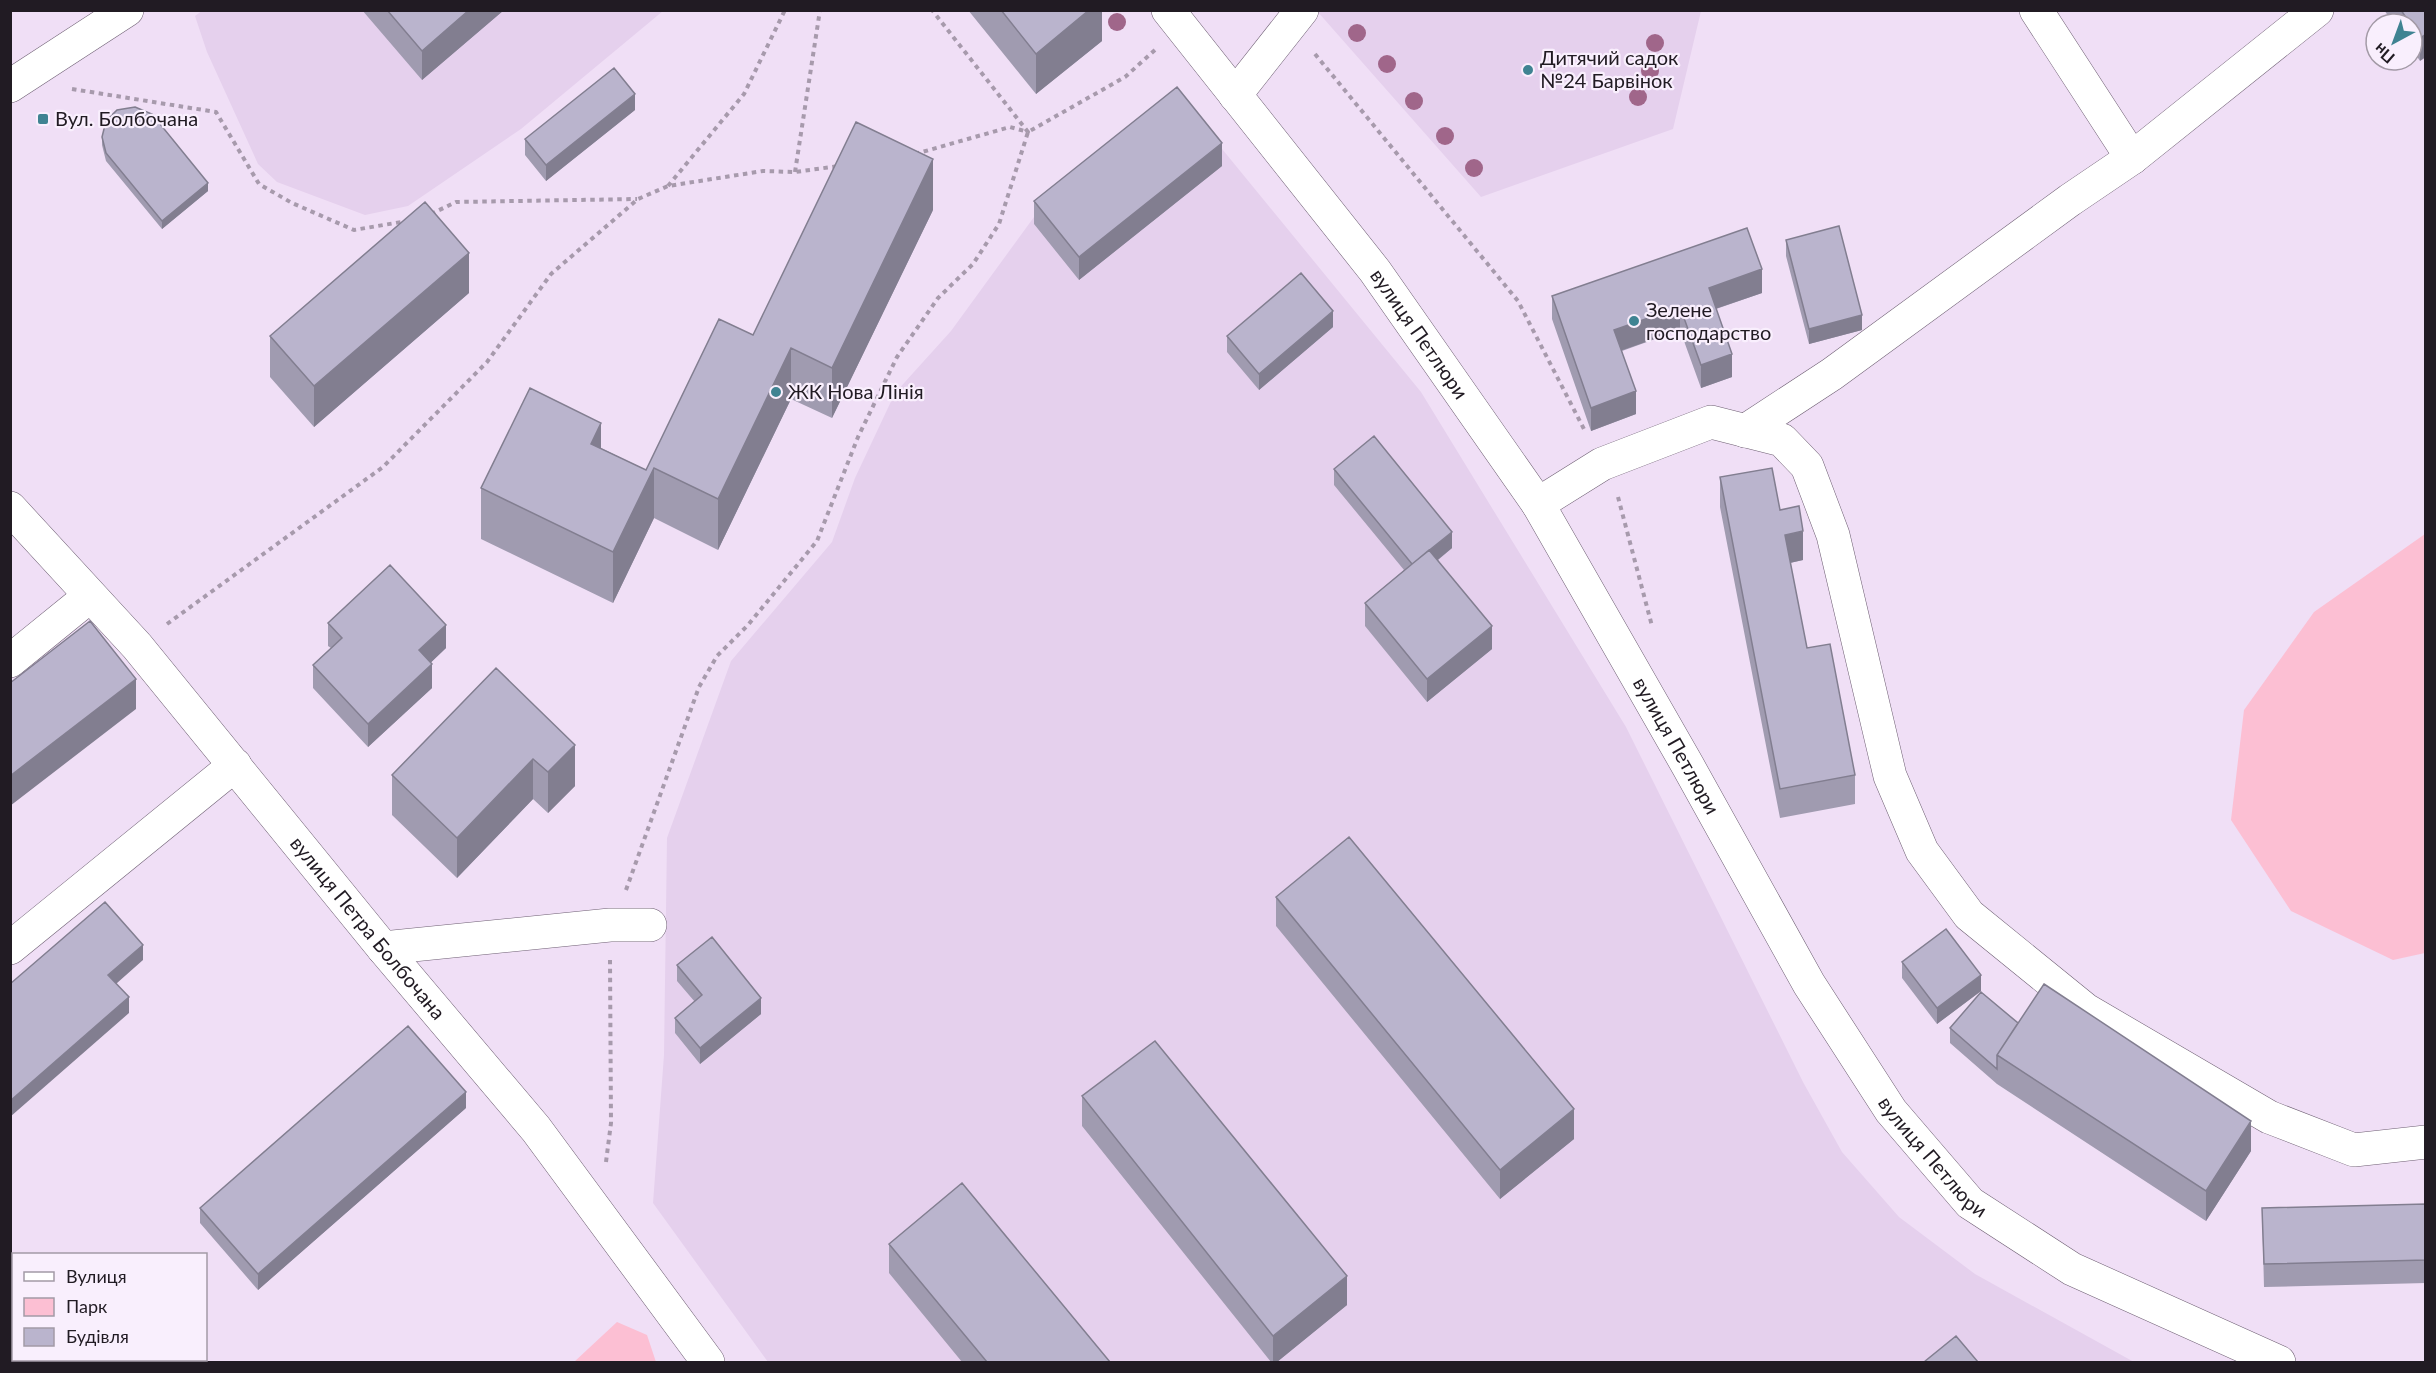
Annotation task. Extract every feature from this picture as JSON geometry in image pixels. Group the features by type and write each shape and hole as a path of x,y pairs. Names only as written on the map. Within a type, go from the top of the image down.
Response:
{"main road":[{"path":"14,83 127,10"},
{"path":"2036,10 2132,158"},
{"path":"1745,431 1832,374 2070,200 2132,158 2317,10"},
{"path":"1235,95 1297,18"},
{"name":"вулиця Петлюри","path":"1174,19 1375,271 1538,504 1688,766 1809,984 1891,1111 1970,1203 2072,1269 2278,1362"},
{"path":"1538,504 1602,464 1711,422 1782,440 1807,466 1833,535 1890,776 1922,851 1969,915 2086,1010 2269,1117 2354,1150 2426,1142"},
{"name":"вулиця Петра Болбочана","path":"10,508 137,646 536,1130 707,1362"},
{"path":"10,661 90,596"},
{"path":"10,948 234,765"},
{"path":"384,948 610,925 650,925"}],"path":[{"path":"668,186 744,94 785,10"},
{"path":"795,172 820,10"},
{"path":"932,10 1028,132"},
{"path":"1297,18 1518,301 1618,497 1653,632"},
{"path":"907,156 1010,128 1028,132 1125,77 1174,19"},
{"path":"14,83 216,112 259,184 292,203 354,230 419,220"},
{"path":"600,1214 611,1123 610,925 636,869 699,687 717,656 768,602 817,541 858,437 897,357 938,298 973,264 999,224 1028,132"},
{"path":"137,646 383,467 487,362 551,274 638,199 668,186 763,171 795,172 850,165"},
{"path":"428,215 456,202 638,199"}],"shaded area":[{"path":"203,10 663,11 521,129 408,206 365,215 277,182 258,164 207,52 195,16"},
{"name":"Дитячий садок №24 Барвінок","path":"1317,11 1701,11 1673,129 1481,197"},
{"path":"1173,89 1421,392 1626,727 1803,1082 1842,1152 1899,1217 1975,1274 2134,1362 768,1362 653,1203 664,1055 667,838 731,661 832,542 855,478 895,393 951,331 1034,217"}],"green space":[{"path":"2425,534 2425,953 2393,960 2291,911 2231,820 2244,710 2314,612"},
{"path":"617,1322 647,1335 656,1362 574,1362"}],"building":[{"path":"387,10 469,10 422,51"},
{"path":"1001,10 1089,10 1036,54"},
{"path":"2401,10 2426,10 2426,34 2424,35 2424,12 2402,12"},
{"path":"614,68 635,94 546,165 525,139"},
{"path":"1177,87 1222,143 1079,257 1034,201"},
{"path":"135,107 152,114 208,183 162,221 106,153 102,137 106,121 117,110"},
{"path":"856,122 933,159 832,368 791,348 718,499 654,468 613,552 481,488 530,388 601,423 591,444 646,470 719,319 753,335"},
{"path":"425,202 469,253 314,386 270,336"},
{"path":"1839,226 1862,315 1809,329 1786,240"},
{"path":"1747,228 1762,269 1709,288 1732,354 1701,365 1680,307 1614,330 1636,391 1591,408 1552,296"},
{"path":"1301,273 1333,311 1259,374 1227,336"},
{"path":"1374,436 1452,532 1412,564 1334,469"},
{"path":"1772,468 1780,510 1799,506 1803,531 1785,535 1807,648 1830,644 1855,775 1780,789 1720,477"},
{"path":"1429,550 1492,626 1427,679 1365,603"},
{"path":"390,565 446,625 419,650 432,664 368,724 313,665 342,638 328,623"},
{"path":"90,621 136,679 10,776 10,683"},
{"path":"496,668 575,745 548,772 533,759 457,838 392,775"},
{"path":"1349,837 1574,1109 1500,1170 1276,897"},
{"path":"105,902 143,945 108,975 129,997 10,1101 10,984"},
{"path":"1946,929 1981,975 1937,1008 1902,962"},
{"path":"712,937 761,998 700,1048 675,1018 702,995 677,965"},
{"path":"2044,984 2251,1121 2206,1191 1997,1055"},
{"path":"1981,992 2018,1023 1997,1055 1997,1069 1950,1028"},
{"path":"408,1026 466,1092 258,1274 200,1208"},
{"path":"1155,1041 1347,1276 1273,1336 1082,1096"},
{"path":"962,1183 1110,1362 987,1362 889,1244"},
{"path":"2426,1204 2426,1260 2264,1264 2262,1208"},
{"path":"1956,1336 1978,1362 1924,1362"},
{"path":"110,1361 163,1361 163,1362"}],"place":[{"name":"Дитячий садок №24 Барвінок","path":"1528,70"},
{"name":"Вул. Болбочана","path":"43,119"},
{"name":"Зелене господарство","path":"1634,321"},
{"name":"ЖК Нова Лінія","path":"776,392"}]}
